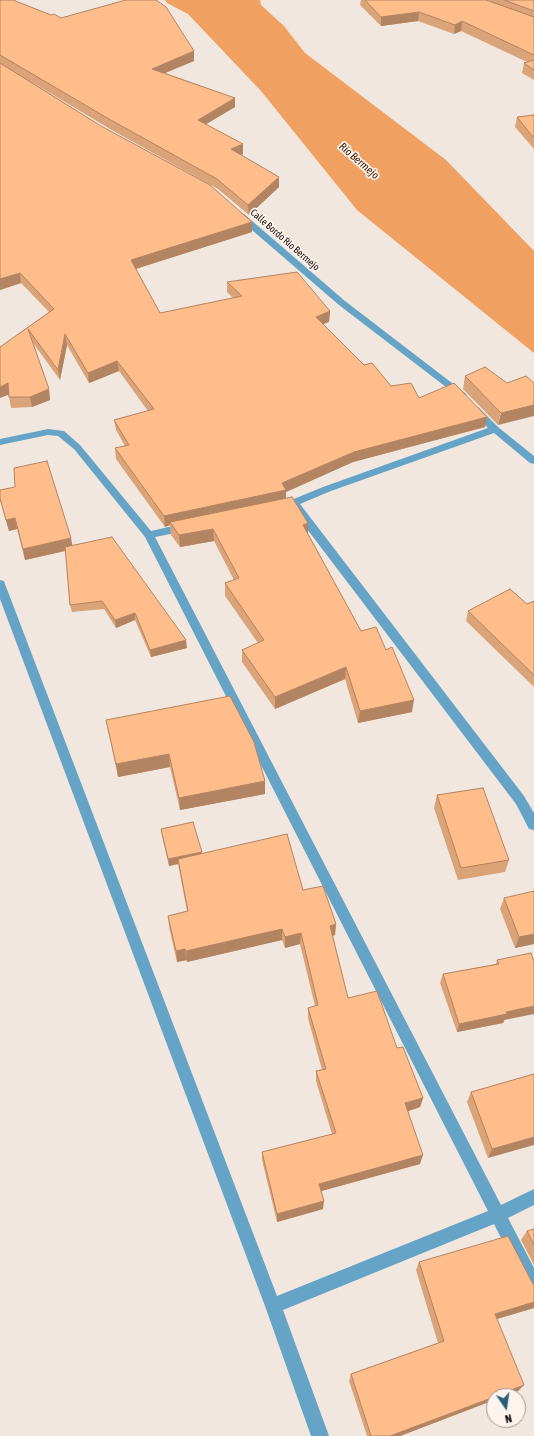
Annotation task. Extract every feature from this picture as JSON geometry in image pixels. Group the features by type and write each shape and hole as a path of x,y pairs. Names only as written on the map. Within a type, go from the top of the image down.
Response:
{"street":[{"name":"Calle Bordo Río Bermejo","path":"237,212 342,303 457,390 495,429 534,461"},
{"path":"279,507 294,504 327,489 495,429"},
{"path":"0,442 48,432 61,433 77,447 149,535 534,1285"},
{"path":"294,504 520,800 534,825"},
{"path":"149,535 195,525"},
{"path":"0,584 273,1306 320,1436"},
{"path":"273,1306 498,1215 534,1198"}],"water":[{"name":"Río Bermejo","path":"165,0 260,0 261,5 284,26 305,53 446,160 534,251 534,353 357,210 261,91 188,14 167,3"}],"building":[{"path":"0,0 13,0 51,15 54,14 61,18 126,0 156,0 166,7 194,51 152,69 235,98 198,120 243,144 231,149 279,177 248,205 217,179 109,119 0,55"},
{"path":"365,0 486,0 534,17 534,55 462,21 455,25 419,12 381,17"},
{"path":"504,0 534,0 534,11"},
{"path":"534,60 534,70 524,63"},
{"path":"0,63 101,126 210,185 252,222 131,260 160,313 242,296 227,282 297,272 330,311 316,317 364,365 372,363 391,386 411,383 419,398 454,383 487,417 354,452 282,483 286,490 164,516 115,448 129,445 114,420 154,409 117,361 88,373 65,334 58,370 28,329 49,389 30,397 9,397 8,383 0,387 0,347 54,309 20,273 0,279"},
{"path":"534,115 534,138 517,117"},
{"path":"485,367 507,383 526,376 534,383 534,405 501,413 465,376"},
{"path":"47,461 71,538 23,549 15,518 6,520 0,498 0,490 15,487 14,468"},
{"path":"292,497 308,523 303,525 361,631 376,627 386,650 392,647 414,700 360,711 346,667 275,697 242,650 264,640 225,583 239,578 213,529 179,535 170,522"},
{"path":"112,537 186,640 150,650 135,613 115,620 102,601 70,605 65,547"},
{"path":"510,589 527,604 534,601 534,675 468,611"},
{"path":"230,696 254,742 265,781 179,798 169,754 116,764 106,720"},
{"path":"483,788 509,860 461,868 437,795"},
{"path":"193,822 202,852 168,859 161,829"},
{"path":"287,834 303,890 323,886 336,924 330,926 348,998 377,991 397,1048 403,1047 423,1098 405,1103 423,1155 319,1184 324,1201 277,1214 262,1152 336,1133 316,1071 326,1069 308,1008 318,1005 301,933 285,937 282,929 186,951 185,949 176,951 168,916 188,911 178,859"},
{"path":"534,891 534,934 519,937 504,898"},
{"path":"531,953 534,962 534,1006 506,1012 507,1014 459,1024 443,974 499,964 497,960"},
{"path":"534,1074 534,1137 492,1149 471,1092"},
{"path":"534,1229 534,1245 527,1231"},
{"path":"508,1236 534,1284 534,1302 495,1314 524,1385 516,1388 486,1388 486,1400 390,1436 371,1436 351,1374 444,1341 419,1262"}]}
